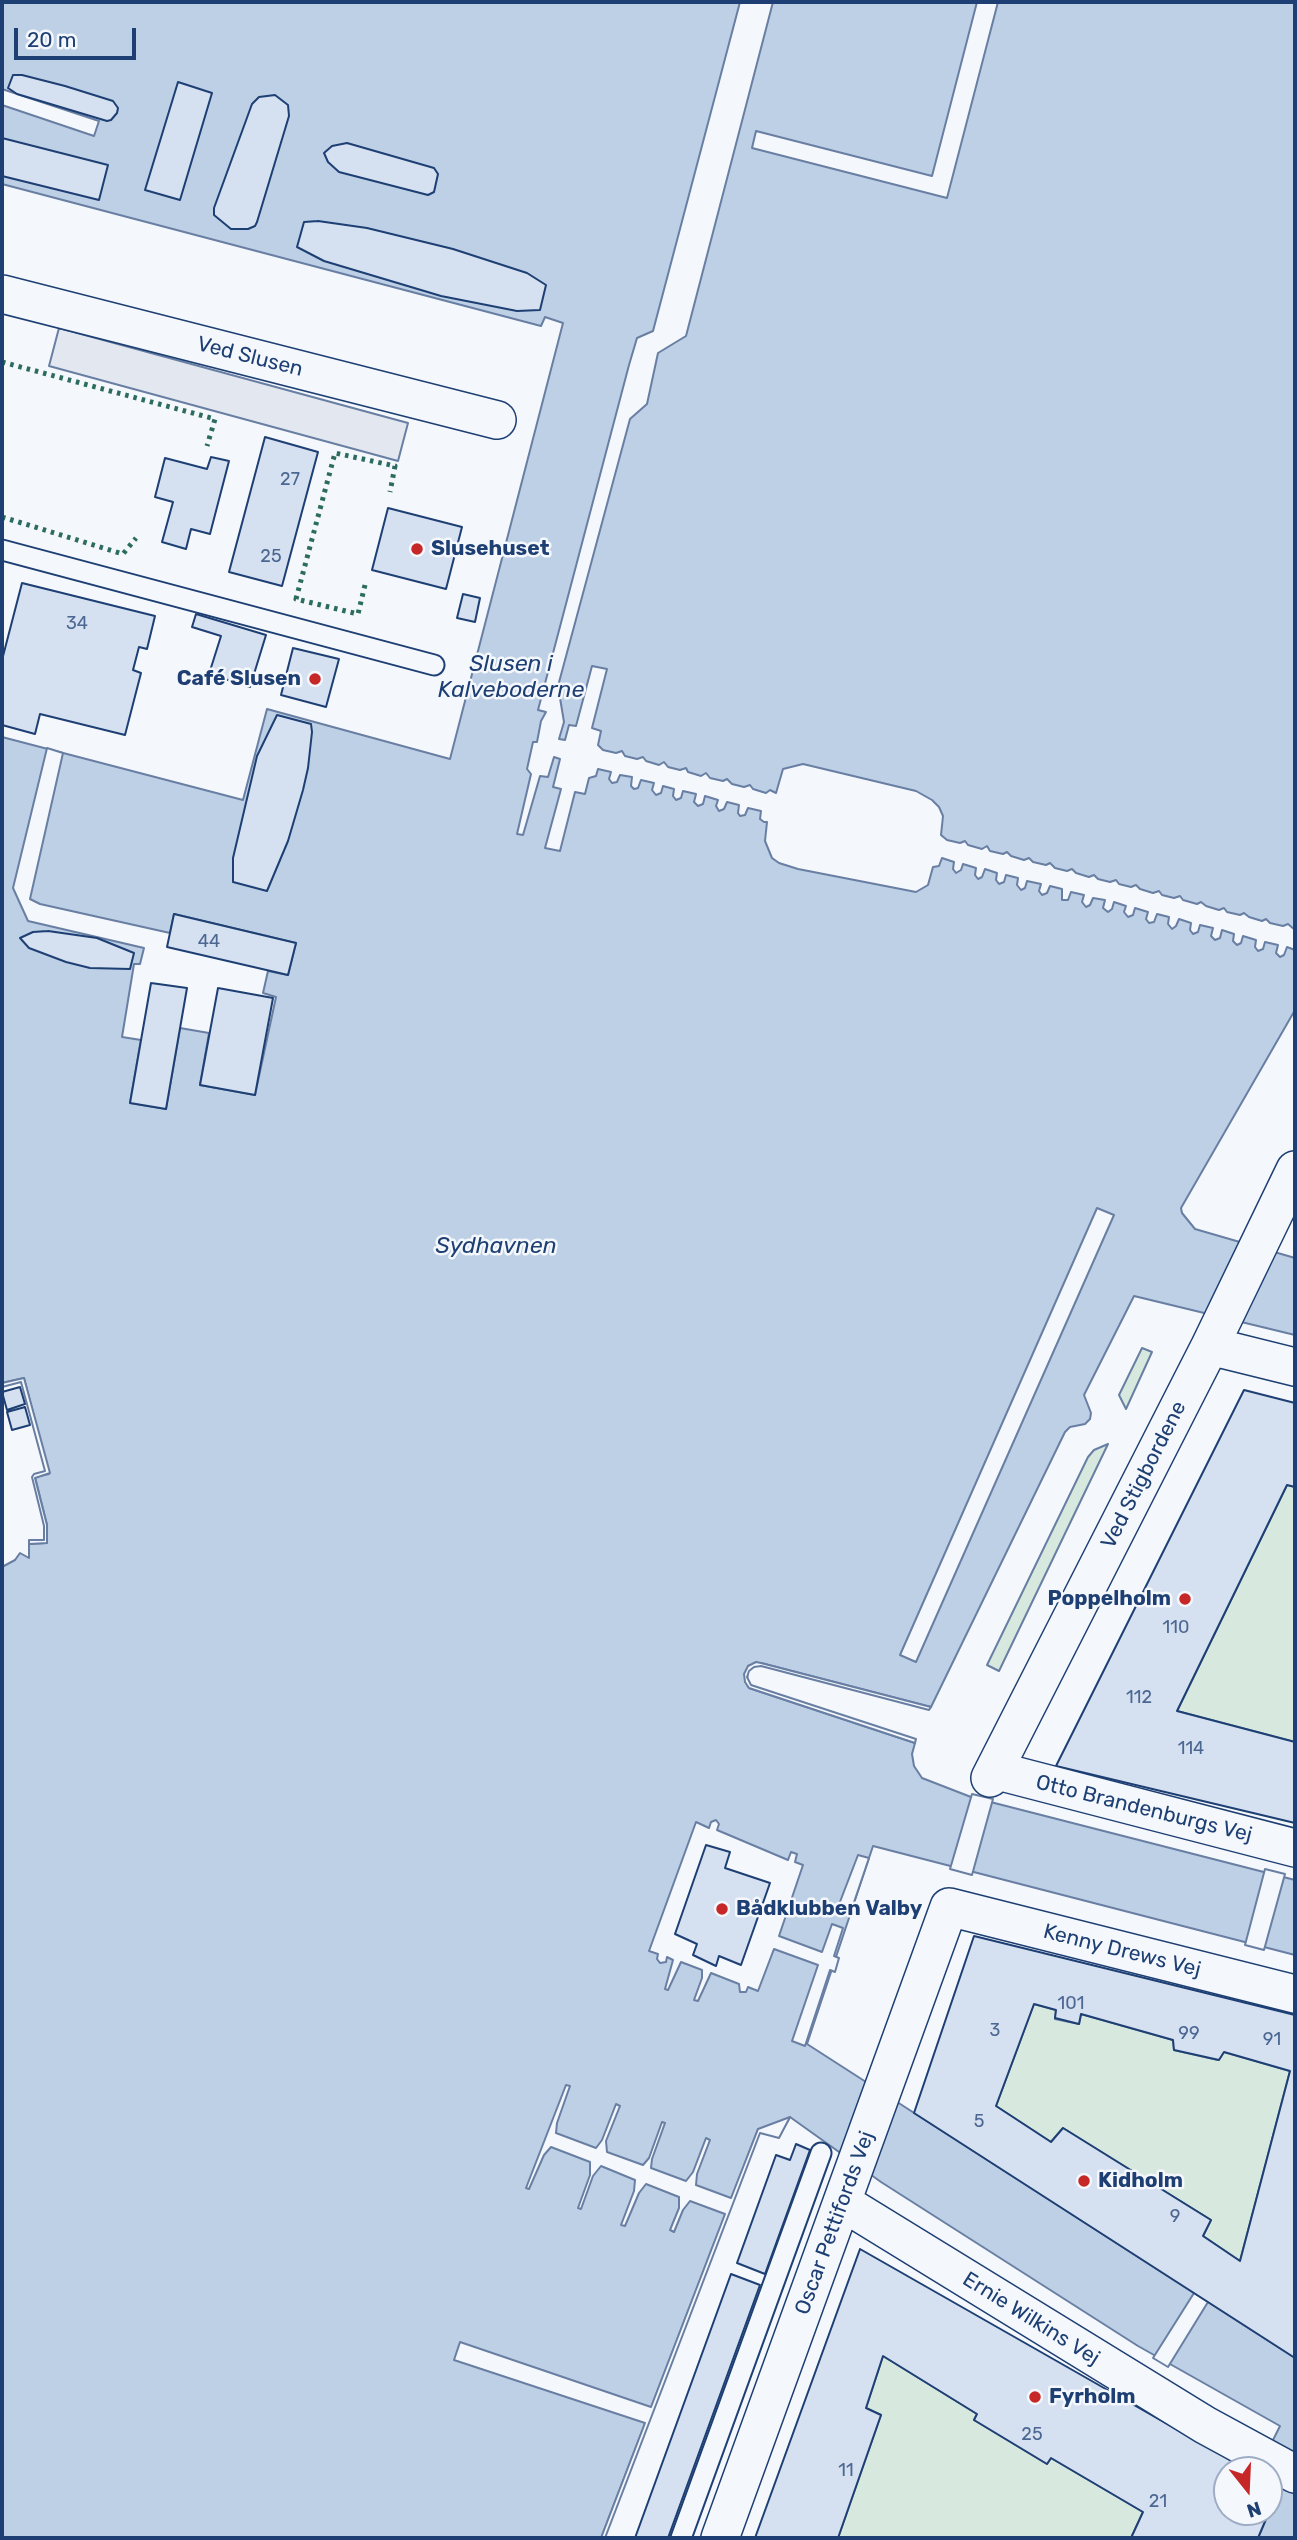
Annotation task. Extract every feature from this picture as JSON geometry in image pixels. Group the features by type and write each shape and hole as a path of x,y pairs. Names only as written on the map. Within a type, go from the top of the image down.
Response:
{"street":[{"name":"Ved Slusen","path":"2,294 497,420"},
{"name":"Ved Stigbordene","path":"992,1774 1215,1336 1295,1170"},
{"path":"1215,1336 1295,1367"},
{"name":"Otto Brandenburgs Vej","path":"992,1774 1295,1849"},
{"name":"Kenny Drews Vej","path":"949,1907 1295,1994"},
{"name":"Oscar Pettifords Vej","path":"720,2538 949,1907"},
{"name":"Ernie Wilkins Vej","path":"846,2191 1205,2426 1295,2474"}],"lane":[{"path":"2,550 434,665"},
{"path":"681,2538 821,2153"}],"shaded area":[{"path":"59,328 408,423 398,461 49,366"},
{"path":"1142,1348 1152,1352 1126,1409 1119,1395"},
{"path":"1108,1444 999,1671 987,1665 1088,1457 1094,1450"},
{"path":"1287,1485 1295,1487 1295,1742 1177,1711"},
{"path":"1034,2004 1056,2010 1055,2019 1079,2024 1081,2014 1173,2040 1174,2050 1218,2060 1224,2052 1290,2071 1240,2261 1203,2236 1211,2220 1063,2128 1051,2142 996,2106"},
{"path":"883,2356 977,2414 974,2420 1047,2464 1051,2458 1143,2512 1131,2538 838,2538 881,2415 866,2408"}],"water":[{"name":"Sydhavnen","path":"2,2 1295,2 1295,1010 1181,1208 1195,1229 1295,1258 1295,1335 1134,1296 1084,1395 1091,1413 1090,1419 1085,1424 1070,1427 1065,1432 931,1707 761,1663 748,1666 747,1685 749,1688 915,1743 912,1754 914,1766 922,1778 971,1797 1295,1880 1295,1955 873,1846 807,2044 1295,2358 1295,2538 1258,2538 1263,2526 1283,2526 1283,2456 1265,2456 1280,2426 1138,2346 881,2182 790,2117 780,2135 758,2129 601,2538 2,2538 2,1567 15,1560 20,1553 29,1558 29,1544 47,1543 47,1525 35,1477 49,1474 24,1378 2,1383 2,737 243,800 267,709 450,759 563,323 545,317 541,326 2,184"}],"pier":[{"path":"740,2 773,2 686,336 658,353 647,404 630,419 558,686 564,722 559,739 565,740 569,725 576,726 592,666 607,669 592,728 601,731 598,745 603,750 616,753 622,751 625,756 637,759 643,757 646,761 659,765 664,762 668,767 680,770 686,768 688,772 701,776 706,773 710,778 723,781 727,779 732,784 744,787 750,785 753,789 766,793 770,790 776,793 783,769 803,764 916,791 939,807 943,816 941,835 947,840 960,843 965,841 968,845 982,849 987,846 990,851 1003,854 1007,852 1011,856 1024,860 1029,858 1033,862 1046,865 1050,863 1055,868 1067,871 1072,869 1089,877 1094,875 1110,882 1116,880 1119,884 1131,887 1136,885 1140,889 1153,893 1159,891 1162,895 1174,898 1180,896 1183,900 1197,904 1201,902 1219,910 1224,908 1227,912 1240,915 1244,913 1262,921 1266,919 1270,923 1283,926 1288,924 1295,930 1295,950 1287,947 1284,955 1280,957 1276,953 1278,945 1265,942 1263,949 1258,951 1255,947 1256,940 1243,936 1241,943 1237,945 1233,941 1234,934 1222,930 1220,938 1215,940 1211,936 1213,928 1200,925 1198,932 1193,934 1190,930 1191,923 1179,919 1172,929 1168,924 1169,917 1157,914 1154,922 1149,923 1146,919 1148,912 1135,908 1133,915 1128,917 1124,912 1126,906 1114,902 1108,912 1103,908 1105,900 1093,898 1086,907 1082,902 1084,895 1071,892 1068,900 1062,900 1062,889 1050,886 1047,893 1042,895 1039,891 1041,884 1027,881 1025,888 1021,890 1017,885 1018,878 1006,875 1004,882 999,884 996,880 997,873 985,869 982,877 978,879 975,875 976,868 963,864 961,870 956,873 953,869 954,862 942,858 939,866 933,867 928,885 916,892 798,869 772,858 765,841 767,822 760,819 761,811 748,808 745,815 740,816 739,805 727,802 724,809 719,811 716,806 718,800 705,796 703,804 698,806 694,802 696,794 683,791 681,798 676,800 673,796 674,789 663,786 661,793 656,795 652,790 654,783 641,780 638,788 634,789 631,786 632,777 620,775 617,782 612,783 609,779 611,772 598,769 596,776 589,778 585,794 575,792 560,851 545,848 561,789 553,787 560,759 554,757 548,777 540,776 523,835 517,834 531,774 527,769 533,742 537,742 541,721 546,712 538,710 629,365 637,338 653,331"},
{"path":"977,2 998,2 947,198 752,148 756,131 932,176"},
{"path":"2,89 99,121 94,136 2,105"},
{"path":"47,748 63,753 30,899 40,904 170,933 174,914 296,943 288,975 268,971 263,993 276,997 255,1095 200,1085 209,1033 180,1028 166,1109 130,1103 141,1040 122,1037 134,964 140,964 144,948 28,921 13,888"},
{"path":"1097,1208 1114,1215 916,1662 900,1655"},
{"path":"24,1378 50,1473 35,1478 47,1525 47,1543 29,1544 29,1540 44,1540 44,1526 32,1477 45,1471 21,1382 2,1387 2,1383"},
{"path":"756,1662 931,1707 929,1710 761,1666 749,1671 747,1677 751,1685 916,1739 915,1743 749,1688 744,1674 748,1666"},
{"path":"972,1794 993,1799 972,1875 950,1869"},
{"path":"716,1820 719,1824 717,1830 788,1860 791,1852 797,1854 795,1862 803,1865 779,1936 822,1952 832,1924 843,1928 834,1956 839,1958 835,1972 830,1970 805,2046 792,2041 818,1965 774,1949 758,1991 748,1987 746,1992 740,1992 739,1984 711,1973 698,2001 694,2000 702,1970 681,1962 668,1990 665,1989 673,1960 667,1957 666,1962 660,1963 658,1954 649,1951 696,1822 709,1828 711,1822"},
{"path":"858,1855 869,1858 851,1911 838,1907"},
{"path":"1265,1869 1285,1874 1264,1950 1245,1945"},
{"path":"566,2085 570,2086 556,2133 596,2148 602,2140 616,2104 620,2106 606,2141 607,2152 643,2165 649,2158 662,2122 665,2123 651,2168 686,2181 693,2172 706,2138 710,2140 697,2174 696,2185 731,2198 758,2129 790,2117 779,2138 760,2133 605,2538 601,2538 645,2423 454,2360 460,2342 651,2407 725,2214 690,2201 674,2232 670,2230 679,2208 679,2197 646,2184 639,2193 625,2226 621,2225 634,2191 635,2180 601,2166 593,2176 581,2209 578,2208 590,2175 590,2162 551,2147 544,2155 529,2189 526,2188"},
{"path":"1194,2293 1208,2302 1168,2367 1153,2358"}],"building":[{"path":"13,75 65,86 113,101 118,108 117,113 107,121 17,94 8,88"},
{"path":"178,82 212,93 180,200 145,190"},
{"path":"275,95 288,105 289,116 257,222 248,229 231,229 214,215 214,208 252,104 259,97"},
{"path":"2,138 108,165 99,200 2,176"},
{"path":"347,143 434,168 438,174 434,192 428,195 339,172 328,162 324,153 332,146"},
{"path":"318,221 367,228 453,249 527,273 546,285 540,310 517,311 441,296 324,261 297,247 304,222"},
{"path":"265,437 318,452 282,586 229,572"},
{"path":"211,457 229,461 210,534 191,529 186,549 162,542 173,502 155,497 165,458 207,469"},
{"name":"Slusehuset","path":"388,508 462,527 446,589 372,570"},
{"path":"22,583 155,616 147,649 139,647 133,670 141,673 125,735 40,714 35,734 2,725 2,660"},
{"path":"463,594 480,598 475,622 457,618"},
{"path":"196,614 266,635 250,687 209,674 221,636 192,627"},
{"path":"293,648 339,659 326,707 281,695"},
{"path":"277,715 311,724 312,732 303,790 288,841 267,891 233,882 233,858 257,756"},
{"path":"174,914 296,943 288,975 167,947"},
{"path":"48,931 97,938 134,953 130,969 90,968 66,962 29,948 20,938 33,932"},
{"path":"151,983 187,988 166,1109 130,1103"},
{"path":"218,988 273,998 255,1095 200,1085"},
{"path":"20,1387 25,1404 7,1410 2,1392"},
{"name":"Poppelholm","path":"1244,1390 1295,1403 1295,1487 1287,1485 1177,1711 1295,1742 1295,1823 1056,1766"},
{"path":"25,1407 30,1425 12,1430 7,1412"},
{"name":"Bådklubben Valby","path":"706,1845 730,1852 725,1868 770,1883 741,1965 719,1956 716,1966 693,1955 697,1944 675,1934"},
{"name":"Kidholm","path":"974,1936 1295,2015 1295,2358 914,2113","holes":["1034,2004 1056,2010 1055,2018 1079,2024 1081,2014 1173,2040 1174,2050 1219,2060 1224,2052 1290,2071 1240,2261 1203,2236 1211,2220 1063,2128 1051,2142 996,2106"]},
{"path":"796,2144 810,2150 765,2274 737,2263 776,2155 790,2160"},
{"name":"Fyrholm","path":"860,2249 1223,2456 1213,2456 1213,2526 1263,2526 1258,2538 1131,2538 1143,2512 1051,2458 1047,2464 974,2420 977,2414 883,2356 866,2408 881,2415 838,2538 755,2538"},
{"path":"731,2274 760,2285 668,2538 635,2538"}],"hedge":[{"path":"2,362 215,419 207,446"},
{"path":"365,585 358,614 296,599 335,453 395,466 390,492"},
{"path":"2,517 123,554 136,538"}],"place":[{"name":"Slusehuset","path":"417,549"},
{"name":"Café Slusen","path":"315,679"},
{"name":"Poppelholm","path":"1185,1599"},
{"name":"Bådklubben Valby","path":"722,1909"},
{"name":"Kidholm","path":"1084,2181"},
{"name":"Fyrholm","path":"1035,2397"}],"water label":[{"name":"Slusen i Kalveboderne","path":"511,677"}]}
